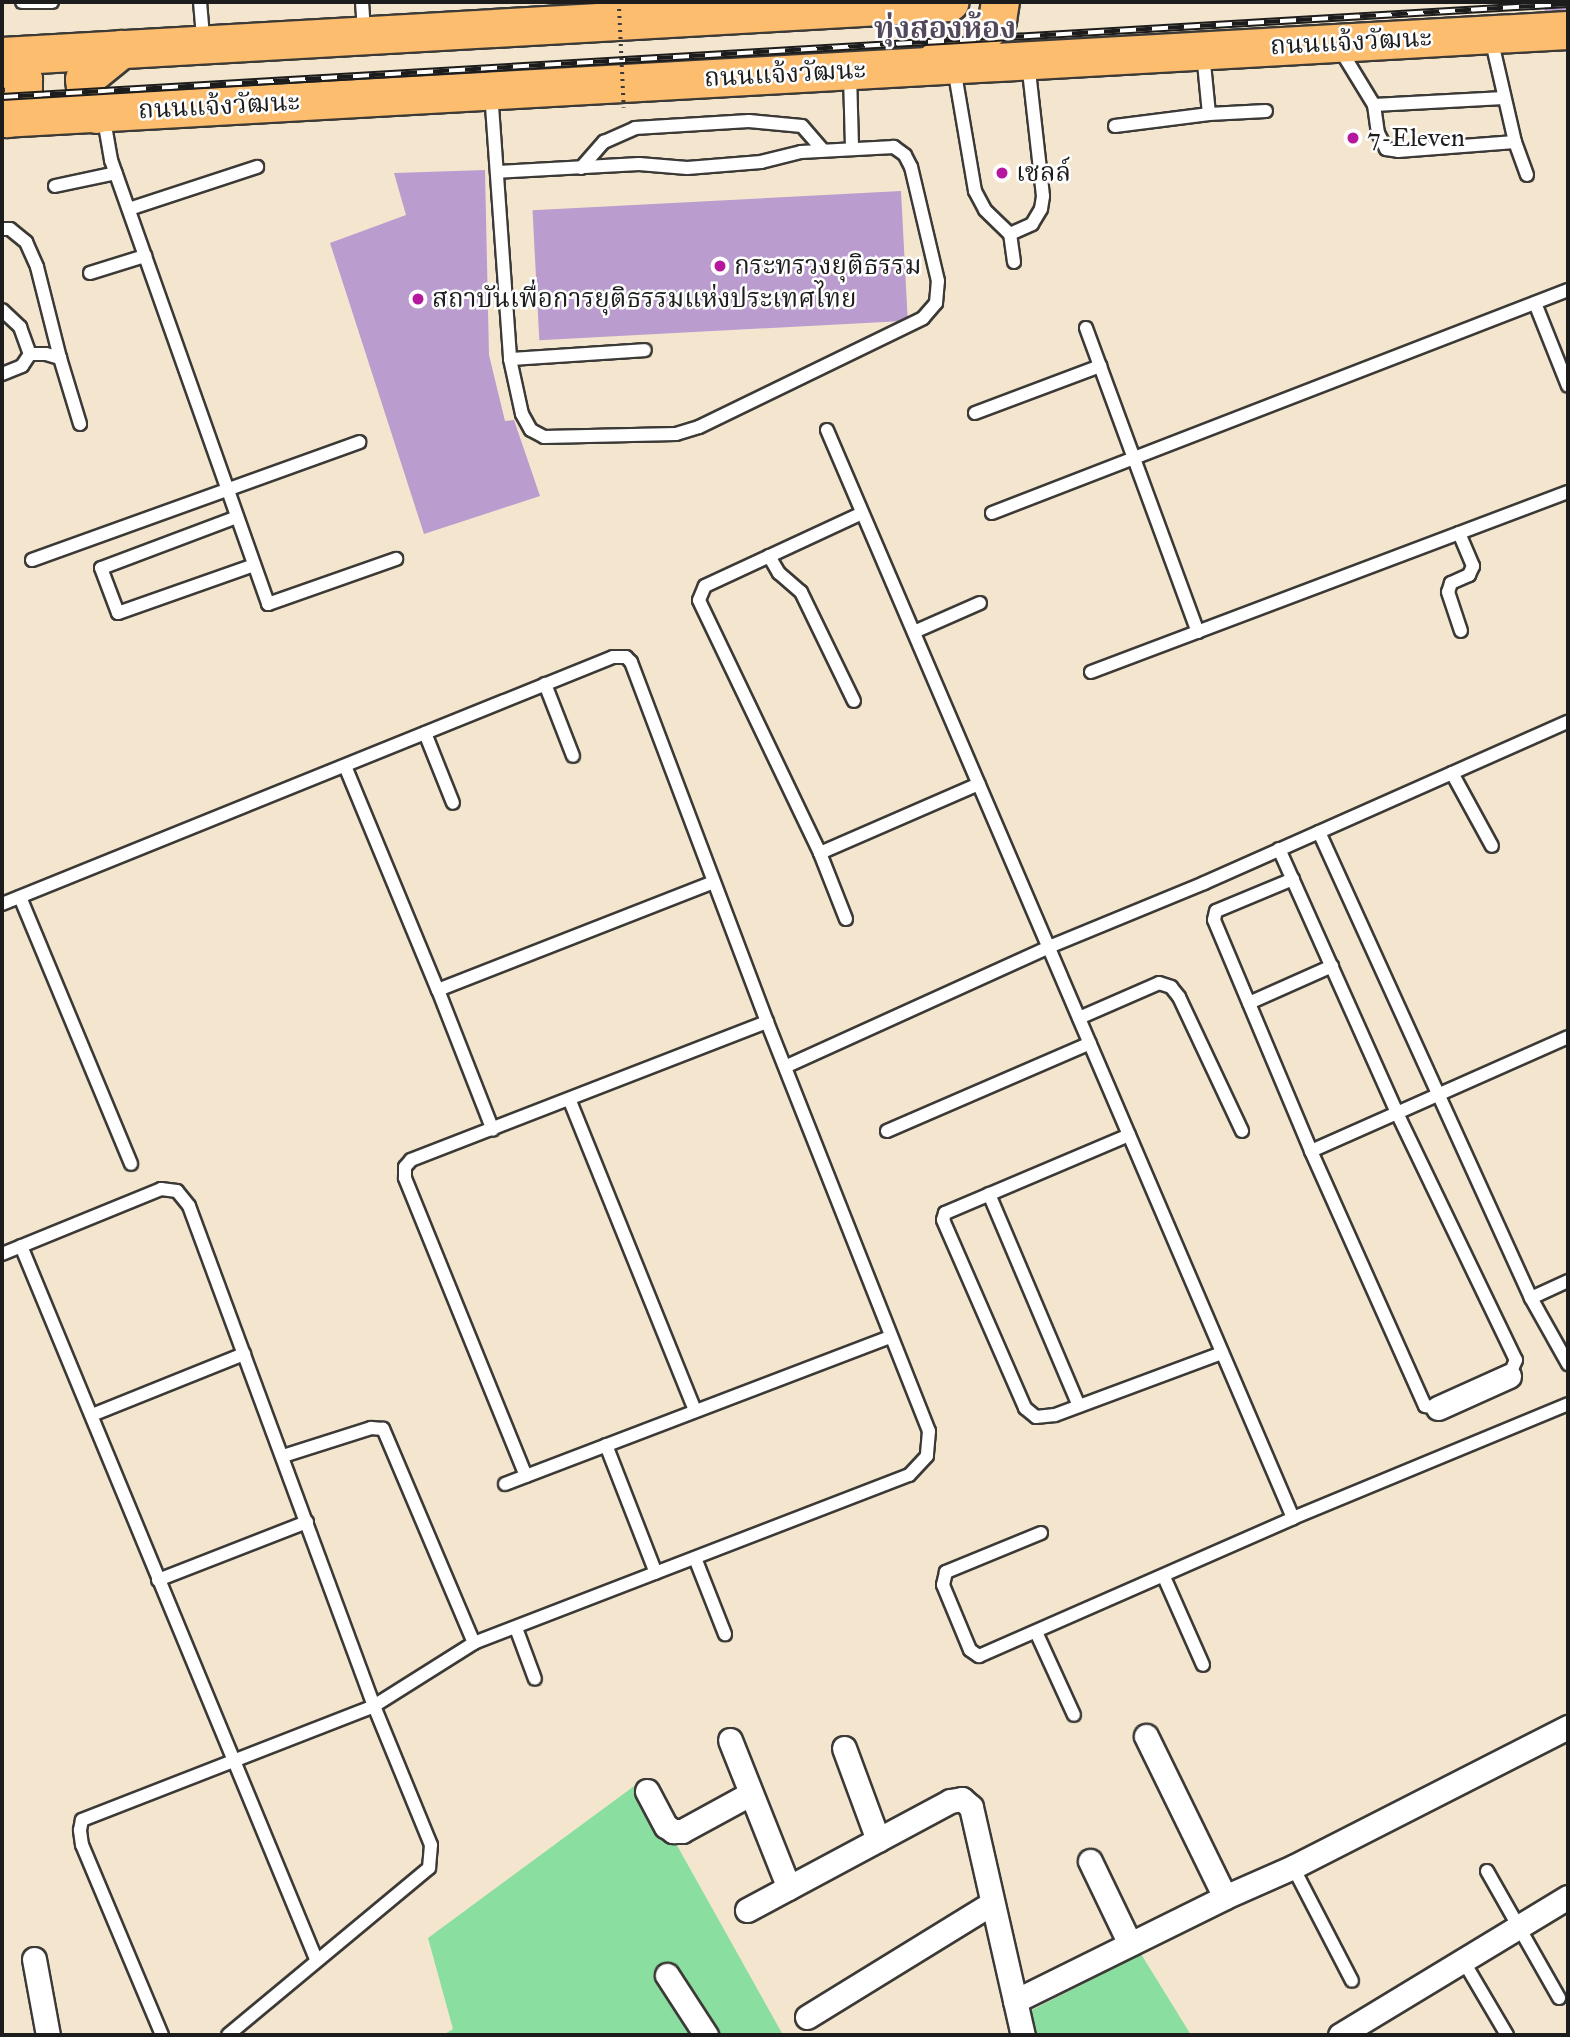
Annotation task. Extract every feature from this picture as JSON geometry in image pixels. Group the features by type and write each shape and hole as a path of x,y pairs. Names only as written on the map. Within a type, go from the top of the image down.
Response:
{"main road":[{"path":"2,58 204,44 363,19 949,2"},
{"path":"939,65 968,47 997,20 1000,2"},
{"name":"ถนนแจ้งวัฒนะ","path":"4,118 1568,30"},
{"path":"99,113 86,97 85,79 121,49"},
{"path":"2,58 23,79 23,98 4,118"}],"street":[{"path":"1438,1408 1509,1376"},
{"path":"1015,2001 1225,1897 1293,1867 1568,1727"},
{"path":"1146,1736 1225,1897"},
{"path":"730,1740 789,1888"},
{"path":"844,1748 878,1840"},
{"path":"647,1791 666,1826 673,1831 682,1831 750,1794"},
{"path":"747,1910 950,1801 962,1799 971,1807 1023,2035"},
{"path":"1090,1861 1130,1944"},
{"path":"1340,2035 1464,1962 1568,1896"},
{"path":"807,2017 992,1903"},
{"path":"34,1959 48,2035"},
{"path":"667,1975 706,2035"}],"lane":[{"path":"22,2 52,2"},
{"path":"200,2 204,44"},
{"path":"1490,34 1515,142 1527,175"},
{"path":"1336,42 1374,105 1378,133 1386,149 1398,151 1515,142"},
{"path":"1202,50 1209,114"},
{"path":"1010,234 1032,225 1041,209 1043,196 1028,62"},
{"path":"939,65 975,191 985,210 1010,234 1014,261"},
{"path":"849,71 852,148"},
{"path":"491,89 510,359 522,414 531,430 544,437 676,434 699,427 923,318 936,303 938,281 911,167 905,155 894,147 801,152 761,163 687,168 639,164 498,172"},
{"path":"1374,105 1504,98"},
{"path":"1115,126 1209,114 1266,111"},
{"path":"99,113 116,173 268,604 396,559"},
{"path":"581,168 604,142 635,128 749,121 802,126 823,150"},
{"path":"129,209 257,167"},
{"path":"55,186 116,173"},
{"path":"2,229 10,229 26,242 37,267 80,424"},
{"path":"90,274 145,256"},
{"path":"992,513 1568,290"},
{"path":"1535,303 1568,386"},
{"path":"2,310 20,327 30,354"},
{"path":"1086,328 1198,632"},
{"path":"510,359 645,350"},
{"path":"30,354 46,354 60,358"},
{"path":"2,374 22,366 30,354"},
{"path":"975,414 1100,366"},
{"path":"827,430 1293,1518"},
{"path":"33,559 359,442"},
{"path":"1091,672 1568,492"},
{"path":"846,919 820,853 699,600 705,586 862,513"},
{"path":"237,517 102,568 118,613 254,565"},
{"path":"1459,533 1473,566 1469,575 1451,583 1448,592 1461,631"},
{"path":"769,556 779,573 801,592 854,701"},
{"path":"914,632 981,603"},
{"path":"2,904 613,657 626,657 631,662 767,1022 787,1066 890,1337 929,1431 927,1456 909,1475 474,1643 374,1706 82,1820 79,1830 82,1844 162,2035"},
{"path":"545,684 573,756"},
{"path":"787,1066 1049,947 1568,722"},
{"path":"425,733 453,803"},
{"path":"345,766 493,1130"},
{"path":"1452,773 1492,846"},
{"path":"820,853 979,784"},
{"path":"1319,832 1531,1298 1568,1364"},
{"path":"1279,849 1397,1113 1516,1360 1509,1376"},
{"path":"1293,879 1216,911 1214,920 1311,1151 1425,1406 1438,1408"},
{"path":"438,990 714,882"},
{"path":"20,897 131,1164"},
{"path":"1249,1003 1332,966"},
{"path":"1079,1018 1159,983 1171,987 1179,997 1242,1131"},
{"path":"526,1476 405,1178 405,1167 411,1160 570,1101 767,1022"},
{"path":"1311,1151 1568,1037"},
{"path":"887,1131 1090,1043"},
{"path":"570,1101 695,1410"},
{"path":"1129,1135 945,1213 943,1220 1025,1408 1035,1417 1055,1415 1222,1353"},
{"path":"3,1249 21,1246 161,1189 177,1191 189,1206 374,1706 431,1845 429,1868 316,1959 228,2035"},
{"path":"989,1194 1079,1406"},
{"path":"21,1246 316,1959"},
{"path":"1531,1298 1568,1281"},
{"path":"505,1484 890,1337"},
{"path":"92,1415 244,1354"},
{"path":"1041,1532 946,1572 943,1585 970,1650 979,1656 1164,1577 1293,1518 1568,1404"},
{"path":"283,1456 371,1428 383,1429 474,1643"},
{"path":"606,1445 656,1573"},
{"path":"158,1580 307,1522"},
{"path":"695,1558 725,1634"},
{"path":"1164,1577 1203,1665"},
{"path":"516,1628 535,1679"},
{"path":"1036,1632 1074,1715"},
{"path":"1293,1867 1352,1981"},
{"path":"1487,1871 1559,1998"},
{"path":"1464,1962 1507,2035"}],"path":[{"path":"619,2 624,108"}],"green space":[{"path":"641,1781 783,2035 443,2035 453,2029 428,1938"},
{"path":"1141,1954 1191,2035 1030,2035 1024,2014"}],"building":[{"path":"1543,2 1568,2 1568,47 1552,48"},
{"name":"สถาบันเพื่อการยุติธรรมแห่งประเทศไทย","path":"485,170 489,355 505,421 514,420 540,496 424,534 330,243 406,215 394,173"},
{"name":"กระทรวงยุติธรรม","path":"901,191 908,321 539,340 533,210"}],"railway":[{"path":"2,97 1568,4"}],"place":[{"name":"7-Eleven","path":"1353,138"},
{"name":"เชลล์","path":"1002,173"},
{"name":"กระทรวงยุติธรรม","path":"720,266"},
{"name":"สถาบันเพื่อการยุติธรรมแห่งประเทศไทย","path":"418,299"}],"district":[{"name":"ทุ่งสองห้อง","path":"945,28"}]}
